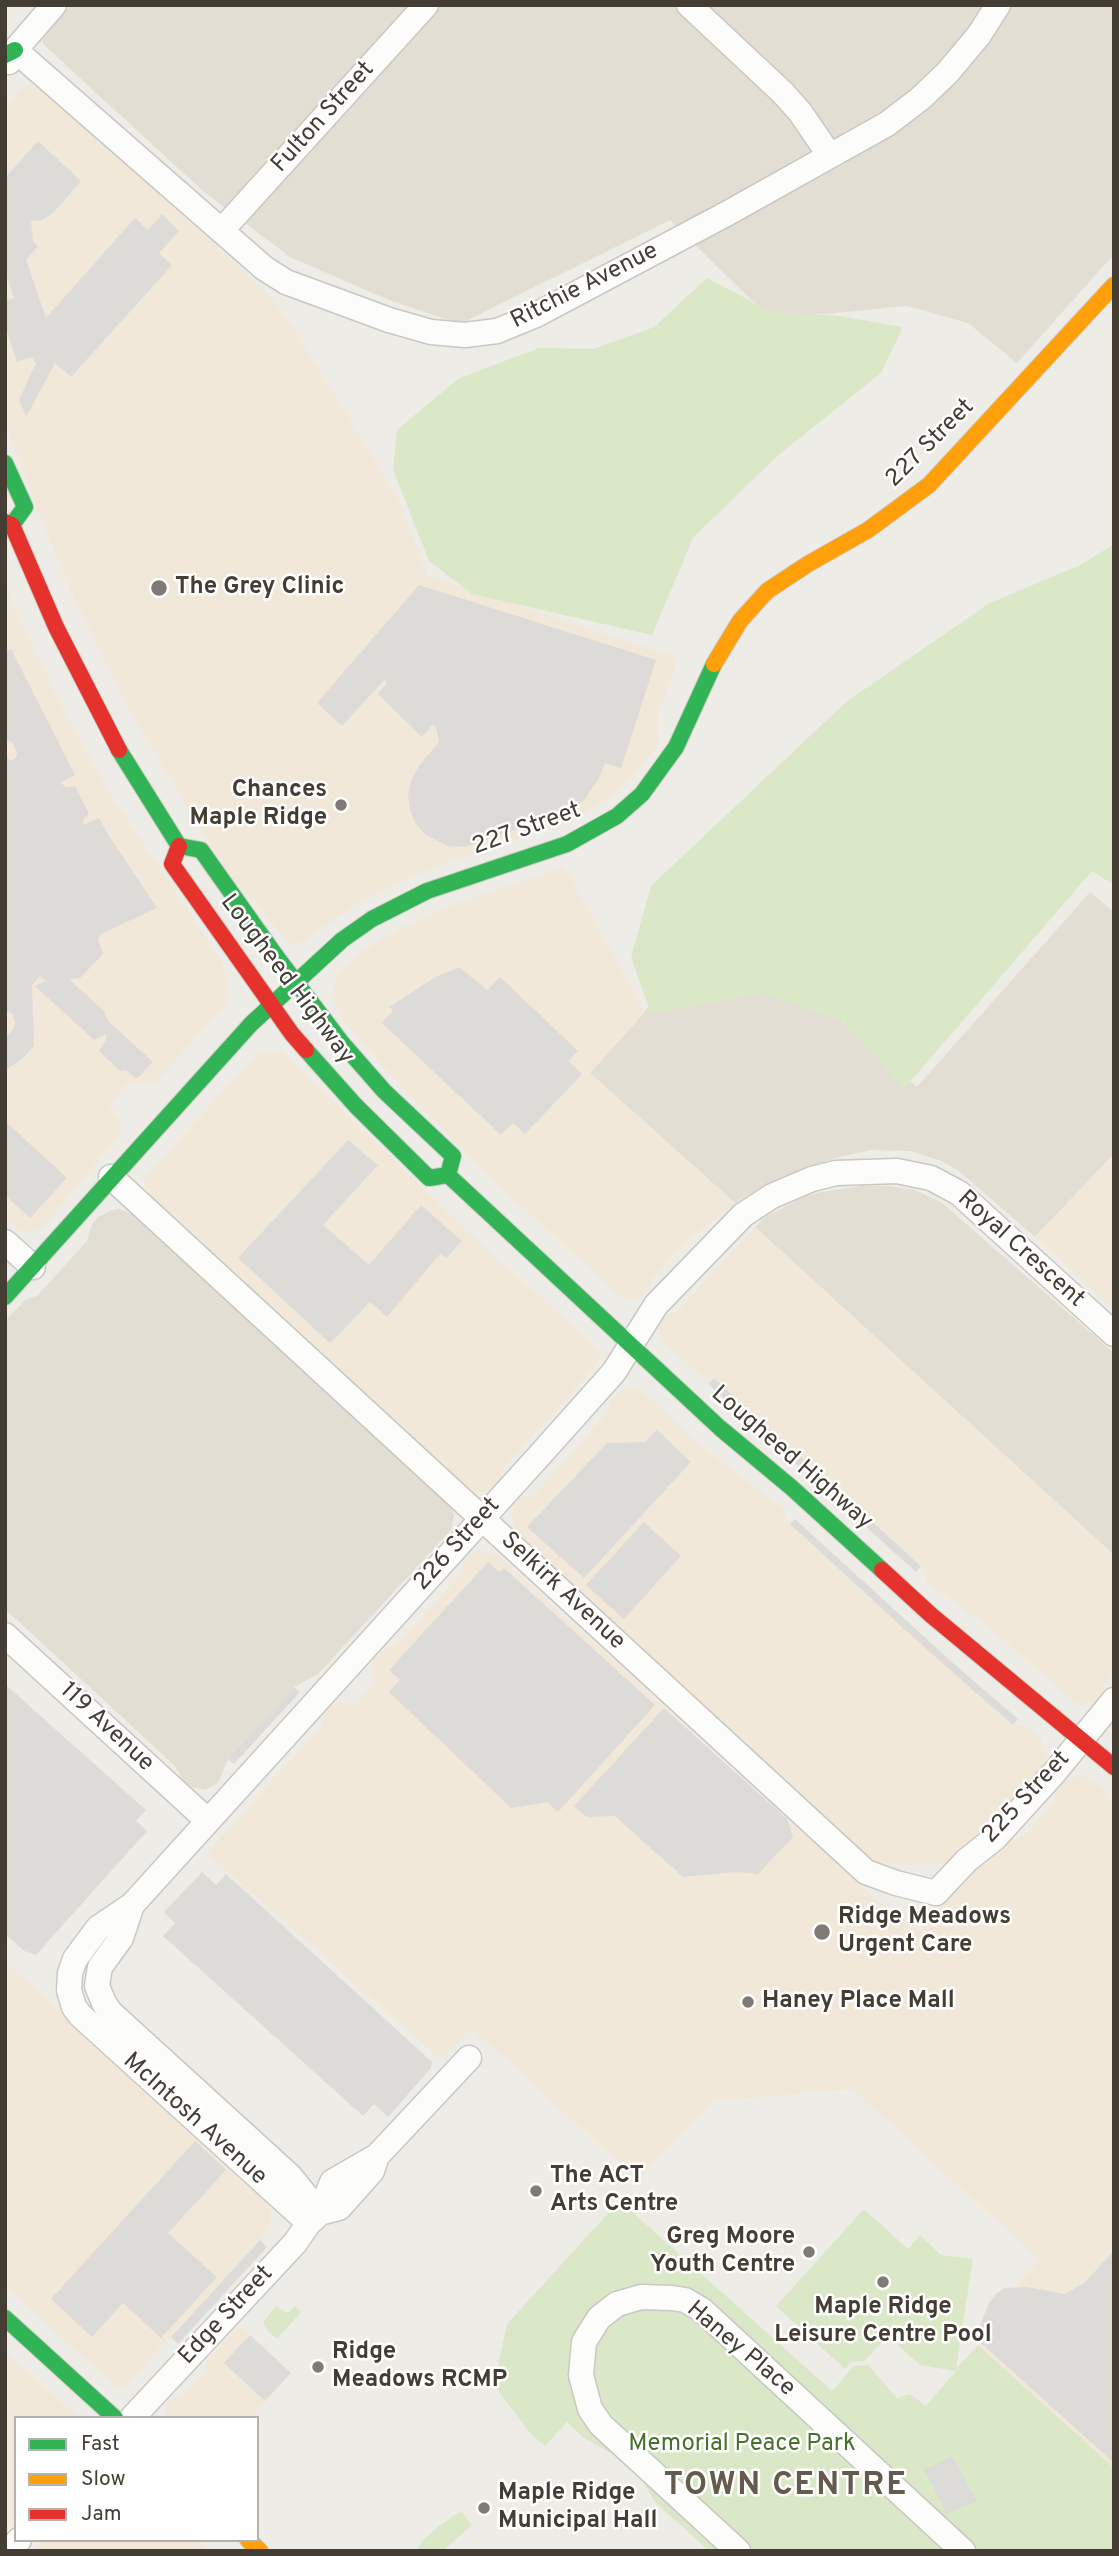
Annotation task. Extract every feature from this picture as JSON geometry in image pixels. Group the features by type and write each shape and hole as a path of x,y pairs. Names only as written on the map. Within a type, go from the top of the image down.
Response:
{"main road":[{"name":"227 Street","path":"5,1297 111,1177 271,1004 352,933 410,898 567,844 617,816 642,794 676,747 715,662 740,621 768,591 808,564 868,530 929,485 1114,285"},
{"name":"Lougheed Highway","path":"5,463 25,507 9,524 85,686 132,773 179,846 201,850 295,982 363,1067 453,1156 448,1175"},
{"name":"Lougheed Highway","path":"179,846 172,864 292,1034 420,1170 429,1178 448,1175"},
{"name":"Lougheed Highway","path":"448,1175 720,1428 792,1488 932,1615 1114,1767"},
{"path":"5,2318 114,2416"}],"street":[{"path":"9,58 54,5"},
{"name":"Fulton Street","path":"222,230 426,5"},
{"path":"689,5 782,92 800,112 830,156"},
{"name":"Ritchie Avenue","path":"9,58 222,230 264,268 286,282 431,332 465,335 497,331 536,315 887,124 921,98 966,52 998,5"},
{"name":"226 Street","path":"80,2015 74,2007 69,1990 70,1973 77,1953 98,1927 132,1905 614,1372 650,1312 685,1273 743,1216 772,1196 812,1179 836,1173 897,1171 921,1175"},
{"name":"Royal Crescent","path":"921,1175 959,1193 1114,1334"},
{"name":"Selkirk Avenue","path":"111,1177 866,1872 936,1893"},
{"path":"5,1242 33,1267"},
{"name":"119 Avenue","path":"5,1635 207,1820"},
{"name":"225 Street","path":"936,1893 967,1860 995,1838 1114,1700"},
{"path":"132,1905 121,1938 100,1967 97,1986 104,2003 110,2012 290,2176 315,2218"},
{"name":"McIntosh Avenue","path":"80,2015 315,2218"},
{"name":"Edge Street","path":"134,2416 295,2243 315,2218 339,2208 372,2171 377,2156 469,2058"},
{"name":"Haney Place","path":"738,2551 601,2425 590,2409 582,2375 584,2342 599,2318 617,2304 641,2297 672,2298 685,2300 702,2310 963,2551"}],"shaded area":[{"path":"71,5 1114,5 1114,254 1017,363 968,323 907,306 771,319 670,220 460,324 389,300 290,257 203,191 43,44 43,34"},
{"path":"33,84 45,89 269,295 292,325 398,498 427,575 678,658 657,718 658,745 636,774 613,795 574,820 430,869 393,885 357,904 297,943 289,943 231,876 196,823 129,709 76,602 5,423 5,106 19,90"},
{"path":"38,141 81,181 53,213 42,220 31,221 33,242 38,246 26,260 46,318 135,218 148,230 162,214 179,231 159,253 172,265 71,377 55,363 26,417 19,400 36,363 32,357 17,362 5,325 5,301 14,298 5,271 5,178"},
{"path":"5,584 66,714 108,790 219,957 228,980 228,999 218,1014 157,1081 143,1086 127,1083 109,1106 119,1119 120,1133 53,1216 40,1229 30,1232 16,1230 5,1216"},
{"path":"419,585 656,660 621,768 605,763 585,799 574,808 542,821 464,847 447,846 425,834 415,823 408,794 419,766 439,742 436,727 433,724 422,737 378,694 387,683 384,680 342,726 317,703"},
{"path":"11,649 75,775 60,783 67,787 75,786 89,814 84,818 83,825 99,818 157,908 101,934 98,939 103,954 80,978 69,979 104,1011 108,1021 153,1062 137,1079 126,1070 120,1071 99,1051 106,1040 106,1034 94,1040 35,986 46,981 40,976 32,985 34,1046 21,1060 5,1070 5,1038 13,1030 15,1023 12,1014 5,1010 5,754 10,761 16,758 17,754 13,743 5,741 5,651"},
{"path":"564,866 645,1012 590,1073 735,1203 687,1241 650,1281 650,1289 638,1300 627,1300 619,1295 494,1181 417,1103 345,1024 333,1001 332,992 343,969 362,952 400,928 444,908"},
{"path":"1090,892 1114,912 1114,1154 1035,1237 959,1171 942,1161 910,1151 871,1150 839,1157 786,1175 735,1203 590,1073 726,919 917,1087"},
{"path":"459,967 487,990 500,977 578,1051 568,1061 582,1074 525,1134 513,1123 501,1135 382,1023 393,1011 389,1007 436,977"},
{"path":"269,1051 282,1051 463,1227 601,1352 593,1368 504,1468 501,1479 493,1488 481,1492 468,1488 144,1188 145,1177 249,1063"},
{"path":"5,1121 67,1178 30,1218 5,1195"},
{"path":"348,1140 378,1165 323,1225 369,1265 421,1205 462,1241 446,1258 440,1254 387,1317 370,1302 330,1343 238,1258"},
{"path":"1114,1154 1114,1309 1035,1237"},
{"path":"861,1186 915,1190 941,1202 1114,1353 1114,1555 755,1227 767,1216 804,1197"},
{"path":"119,1209 134,1215 451,1505 454,1516 451,1530 318,1674 294,1687 228,1759 218,1783 205,1790 187,1786 174,1765 5,1609 5,1321 24,1301 38,1295 87,1241 92,1225 98,1217"},
{"path":"755,1227 1114,1555 1114,1673 1105,1683 1104,1694 1094,1704 1087,1707 1072,1700 997,1634 927,1582 921,1566 712,1377 701,1376 661,1340 658,1328 663,1318 678,1311"},
{"path":"714,1378 921,1566 916,1572 708,1384"},
{"path":"629,1387 642,1391 711,1454 784,1509 790,1524 1013,1725 1028,1727 1040,1737 1047,1755 1042,1771 952,1859 945,1863 910,1865 874,1861 515,1531 511,1514 515,1506 521,1499 535,1494 606,1414 612,1399"},
{"path":"657,1430 691,1462 584,1578 527,1527 607,1443 645,1442"},
{"path":"795,1519 1018,1719 1013,1725 790,1524"},
{"path":"644,1522 681,1556 624,1619 586,1585"},
{"path":"481,1550 499,1556 793,1825 881,1903 920,1931 984,1857 991,1859 1010,1840 1022,1837 1054,1802 1057,1788 1063,1782 1081,1776 1107,1791 1114,1804 1114,2468 978,2345 974,2331 1040,2260 852,2089 712,2101 639,2180 472,2029 440,2059 207,1853 320,1727 327,1709 341,1701 355,1705 374,1684 371,1672 374,1659 394,1646 459,1577 464,1560"},
{"path":"488,1562 499,1572 504,1568 655,1705 558,1812 547,1802 511,1808 389,1692 400,1680 389,1670"},
{"path":"7,1686 146,1810 136,1821 147,1831 36,1955 24,1951 5,1934"},
{"path":"294,1687 300,1692 234,1764 228,1759"},
{"path":"664,1708 787,1819 793,1837 758,1874 736,1872 683,1877 615,1816 587,1817 574,1806"},
{"path":"202,1872 216,1885 226,1874 432,2062 431,2068 388,2117 374,2104 363,2116 163,1936 175,1923 164,1912"},
{"path":"5,1962 45,1998 68,2014 268,2199 271,2220 266,2233 124,2386 117,2387 111,2383 5,2286"},
{"path":"195,2141 226,2170 168,2233 217,2277 161,2338 123,2303 92,2337 51,2299"},
{"path":"260,2240 267,2247 178,2344 171,2337"},
{"path":"1114,2251 1114,2463 971,2334 980,2325 989,2303 1005,2288 1027,2287 1065,2294 1084,2283"},
{"path":"242,2328 291,2373 252,2416 164,2416 167,2401 187,2391 202,2375 208,2359 233,2332"},
{"path":"250,2335 291,2373 265,2401 224,2363"},
{"path":"5,2351 77,2416 14,2416 14,2520 5,2530"},
{"path":"952,2456 977,2501 947,2514 924,2470"},
{"path":"41,2542 199,2542 209,2551 33,2551"}],"green space":[{"path":"707,278 772,312 839,316 903,327 881,373 776,457 693,538 652,635 472,594 429,561 393,470 397,430 459,378 539,348 594,349 654,327"},
{"path":"1114,544 1114,885 1092,871 904,1089 844,1022 765,993 651,1014 631,957 651,886 846,702 988,604 1082,564"},
{"name":"Memorial Peace Park","path":"614,2207 629,2209 832,2391 854,2366 868,2365 897,2398 910,2394 926,2406 956,2371 920,2365 888,2336 864,2361 851,2362 845,2369 776,2306 864,2209 908,2249 920,2235 941,2255 973,2259 956,2369 978,2345 1114,2468 1114,2551 709,2551 655,2502 634,2466 584,2438 567,2422 545,2446 531,2434 494,2385 507,2324"},
{"path":"276,2306 287,2313 295,2306 301,2312 277,2339 268,2332 263,2322"},
{"path":"462,2512 472,2525 443,2551 417,2549 437,2528"}],"traffic: fast":[{"path":"5,55 15,50"},
{"path":"5,463 25,507 12,525"},
{"path":"5,1297 251,1024 342,940 372,919 427,891 567,844 617,816 642,794 676,747 714,664"},
{"path":"119,750 179,846 201,850 342,1043 384,1091 453,1156 448,1175"},
{"path":"306,1050 356,1106 429,1178 448,1175"},
{"path":"448,1175 720,1428 792,1488 882,1570"},
{"path":"5,2318 113,2416"}],"traffic: slow":[{"path":"714,664 740,621 767,591 868,530 929,485 1114,285"},
{"path":"250,2542 260,2551"}],"traffic: jam":[{"path":"5,522 12,525 56,627 119,750"},
{"path":"179,846 172,864 306,1050"},
{"path":"882,1570 931,1615 1114,1767"}],"place":[{"name":"The Grey Clinic","path":"159,588"},
{"name":"Chances Maple Ridge","path":"341,805"},
{"name":"Ridge Meadows Urgent Care","path":"822,1932"},
{"name":"Haney Place Mall","path":"748,2002"},
{"name":"The ACT Arts Centre","path":"536,2191"},
{"name":"Greg Moore Youth Centre","path":"809,2252"},
{"name":"Maple Ridge Leisure Centre Pool","path":"883,2282"},
{"name":"Ridge Meadows RCMP","path":"318,2367"},
{"name":"Maple Ridge Municipal Hall","path":"484,2508"}],"district":[{"name":"TOWN CENTRE","path":"786,2488"}]}
